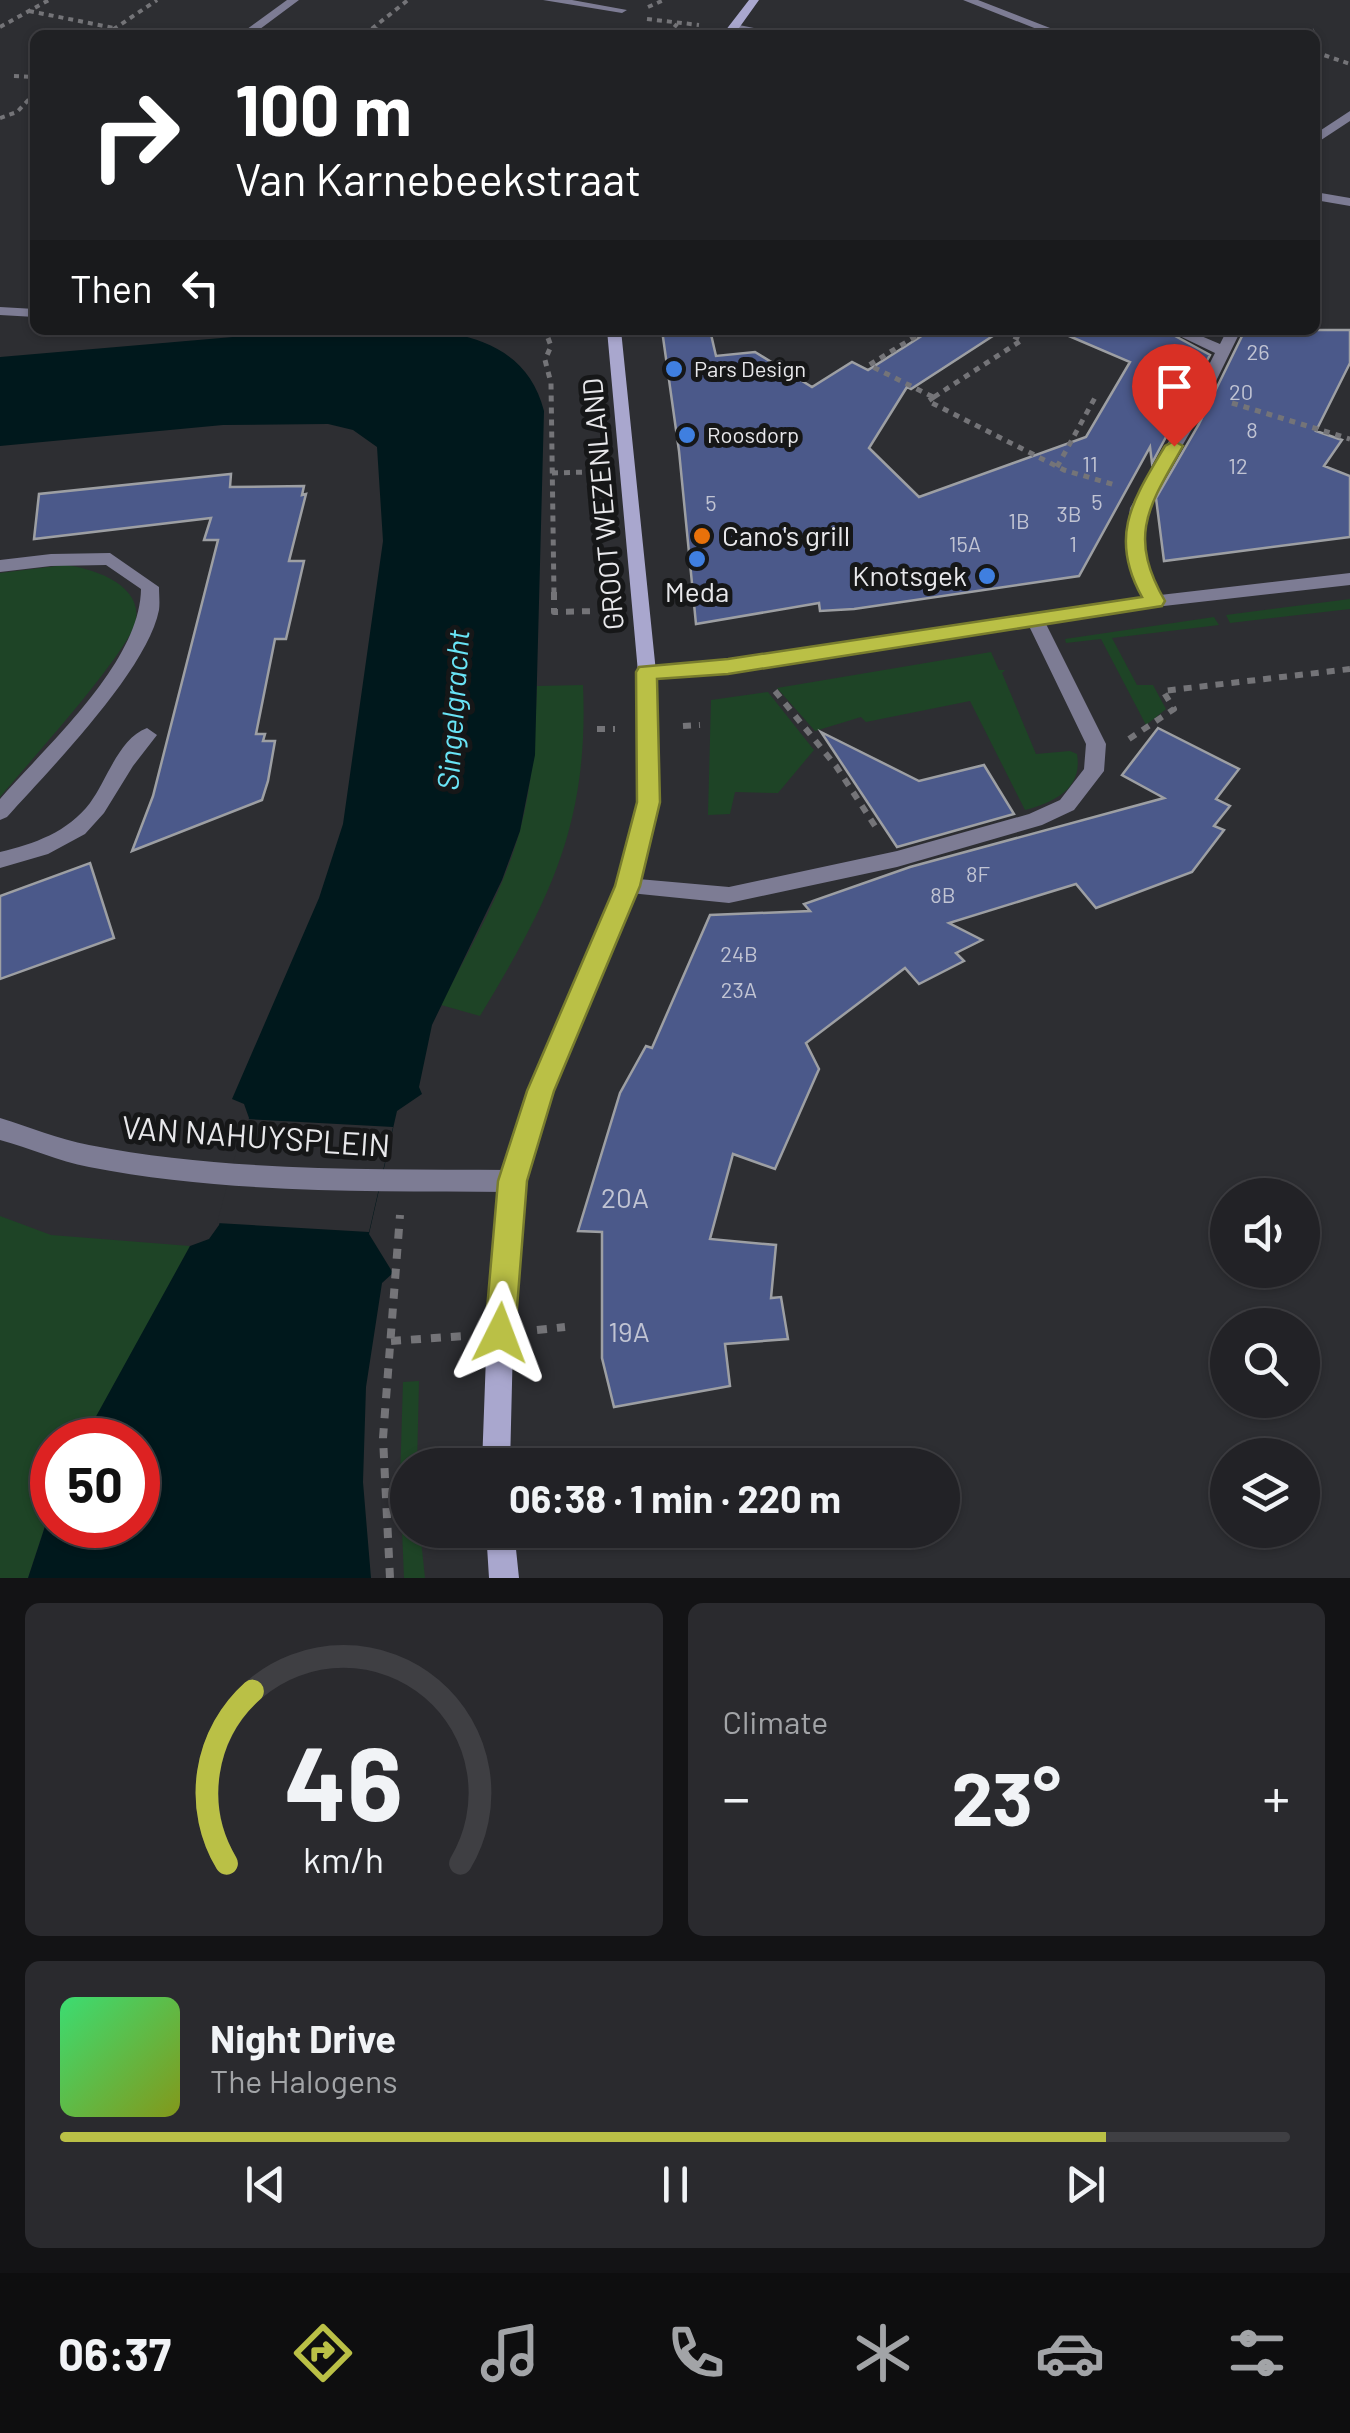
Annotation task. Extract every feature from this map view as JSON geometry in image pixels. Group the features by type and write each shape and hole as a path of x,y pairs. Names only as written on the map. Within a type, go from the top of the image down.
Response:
{"main road":[{"path":"732,30 754,0"},
{"name":"GROOT WEZENLAND","path":"496,1448 500,1302 512,1181 540,1091 628,886 648,802 646,672 614,335"},
{"path":"502,1548 504,1578"}],"street":[{"path":"273,0 291,2"},
{"path":"548,0 622,10"},
{"path":"968,0 1049,30"},
{"path":"252,30 291,2"},
{"path":"1321,127 1350,115"},
{"path":"1320,197 1350,202"},
{"path":"0,311 30,313"},
{"path":"1186,335 1224,351"},
{"path":"1155,601 1140,575 1135,536 1138,508 1232,335"},
{"path":"0,566 110,559 150,586 153,610 139,643 112,680 0,812"},
{"path":"646,672 728,666 1155,601 1350,579"},
{"path":"628,886 729,896 896,859 1036,820 1067,805 1083,790 1094,771 1096,744 1034,618"},
{"path":"0,860 42,848 74,832 96,810 120,767 147,735"},
{"name":"VAN NAHUYSPLEIN","path":"0,1129 92,1157 232,1171 393,1180 512,1181"}],"path":[{"path":"0,26 49,0"},
{"path":"111,30 157,0"},
{"path":"373,29 408,0"},
{"path":"29,11 114,28"},
{"path":"673,30 681,23"},
{"path":"373,29 383,30"},
{"path":"1320,54 1350,64"},
{"path":"14,76 30,77"},
{"path":"0,118 18,112 30,99"},
{"path":"543,335 550,356 554,612 598,611"},
{"path":"918,335 869,365 934,397"},
{"path":"1013,335 1022,340 928,402 1057,467 1146,495"},
{"path":"997,356 1009,360"},
{"path":"1057,467 1097,394"},
{"path":"1201,394 1350,439"},
{"path":"552,473 587,472"},
{"path":"1096,744 1134,738 1160,722 1174,709 1163,691 1350,669"},
{"path":"768,682 836,766 896,859"},
{"path":"390,1578 383,1438 393,1180"}],"green space":[{"path":"65,565 113,580 131,597 136,620 130,635 97,681 0,797 0,573"},
{"path":"1350,599 1350,609 1230,623 1226,615"},
{"path":"1214,617 1219,625 1112,638 1137,685 1153,685 1166,709 1146,725 1101,639 1066,643 1065,639"},
{"path":"991,652 999,670 1005,670 1002,673 1036,754 1077,754 1078,766 1071,785 1056,798 1025,810 970,701 866,722 861,717 815,731 777,688"},
{"path":"583,685 583,734 572,820 545,897 480,1016 441,1005 513,853 531,777 537,686"},
{"path":"768,692 814,750 778,793 735,792 730,814 708,815 711,700"},
{"path":"0,1216 51,1235 190,1246 98,1418 30,1418 30,1548 38,1548 28,1578 0,1578"},
{"path":"419,1381 417,1448 401,1448 403,1382"},
{"path":"403,1548 422,1548 425,1578 404,1578"}],"water":[{"name":"Singelgracht","path":"256,335 457,335 481,341 509,356 530,379 544,411 535,755 520,831 502,880 432,1025 419,1087 422,1094 397,1111 369,1234 393,1273 382,1283 366,1387 363,1482 371,1578 28,1578 38,1548 160,1548 160,1418 95,1418 190,1246 209,1239 219,1225 249,1118 244,1104 232,1099 319,898 343,824 383,541 377,447 353,430 328,424 223,425 0,446 0,357"}],"pier":[{"path":"245,1119 393,1127 369,1232 217,1223"}],"building":[{"path":"1320,330 1350,330 1350,363 1316,431 1342,440 1324,466 1350,476 1350,537 1164,561 1156,498 1199,424 1243,335 1320,335"},
{"path":"663,335 711,335 716,356 755,352 812,387 852,362 868,370 923,335 994,335 911,389 907,387 869,448 919,497 1086,437 1130,362 1067,335 1173,335 1210,355 1152,463 1150,447 1079,576 854,609 820,611 819,603 696,624"},
{"path":"231,474 230,487 304,486 302,495 306,494 289,561 304,561 286,639 275,639 256,734 265,734 263,741 275,741 268,781 262,800 132,851 153,796 218,540 204,540 211,518 34,539 39,494"},
{"path":"1158,728 1239,769 1216,799 1230,806 1214,826 1224,830 1192,872 1096,908 1076,884 949,923 982,940 956,953 964,961 919,984 905,968 806,1043 819,1069 775,1169 733,1154 710,1239 776,1245 771,1298 781,1297 788,1339 725,1344 730,1386 614,1407 602,1358 602,1232 578,1231 620,1093 646,1046 652,1048 710,915 810,911 804,904 910,867 1164,798 1122,775"},
{"path":"821,732 919,781 984,765 1014,814 897,847"},
{"path":"90,863 114,938 0,979 0,896"}],"place":[{"name":"Pars Design","path":"674,369"},
{"name":"Roosdorp","path":"687,435"},
{"name":"Cano's grill","path":"702,536"},
{"name":"Meda","path":"697,559"},
{"name":"Knotsgek","path":"987,576"}],"route":[{"path":"500,1333 512,1181 540,1091 628,886 648,802 646,672 728,666 1155,601 1140,575 1135,536 1138,508 1174,446"}]}
